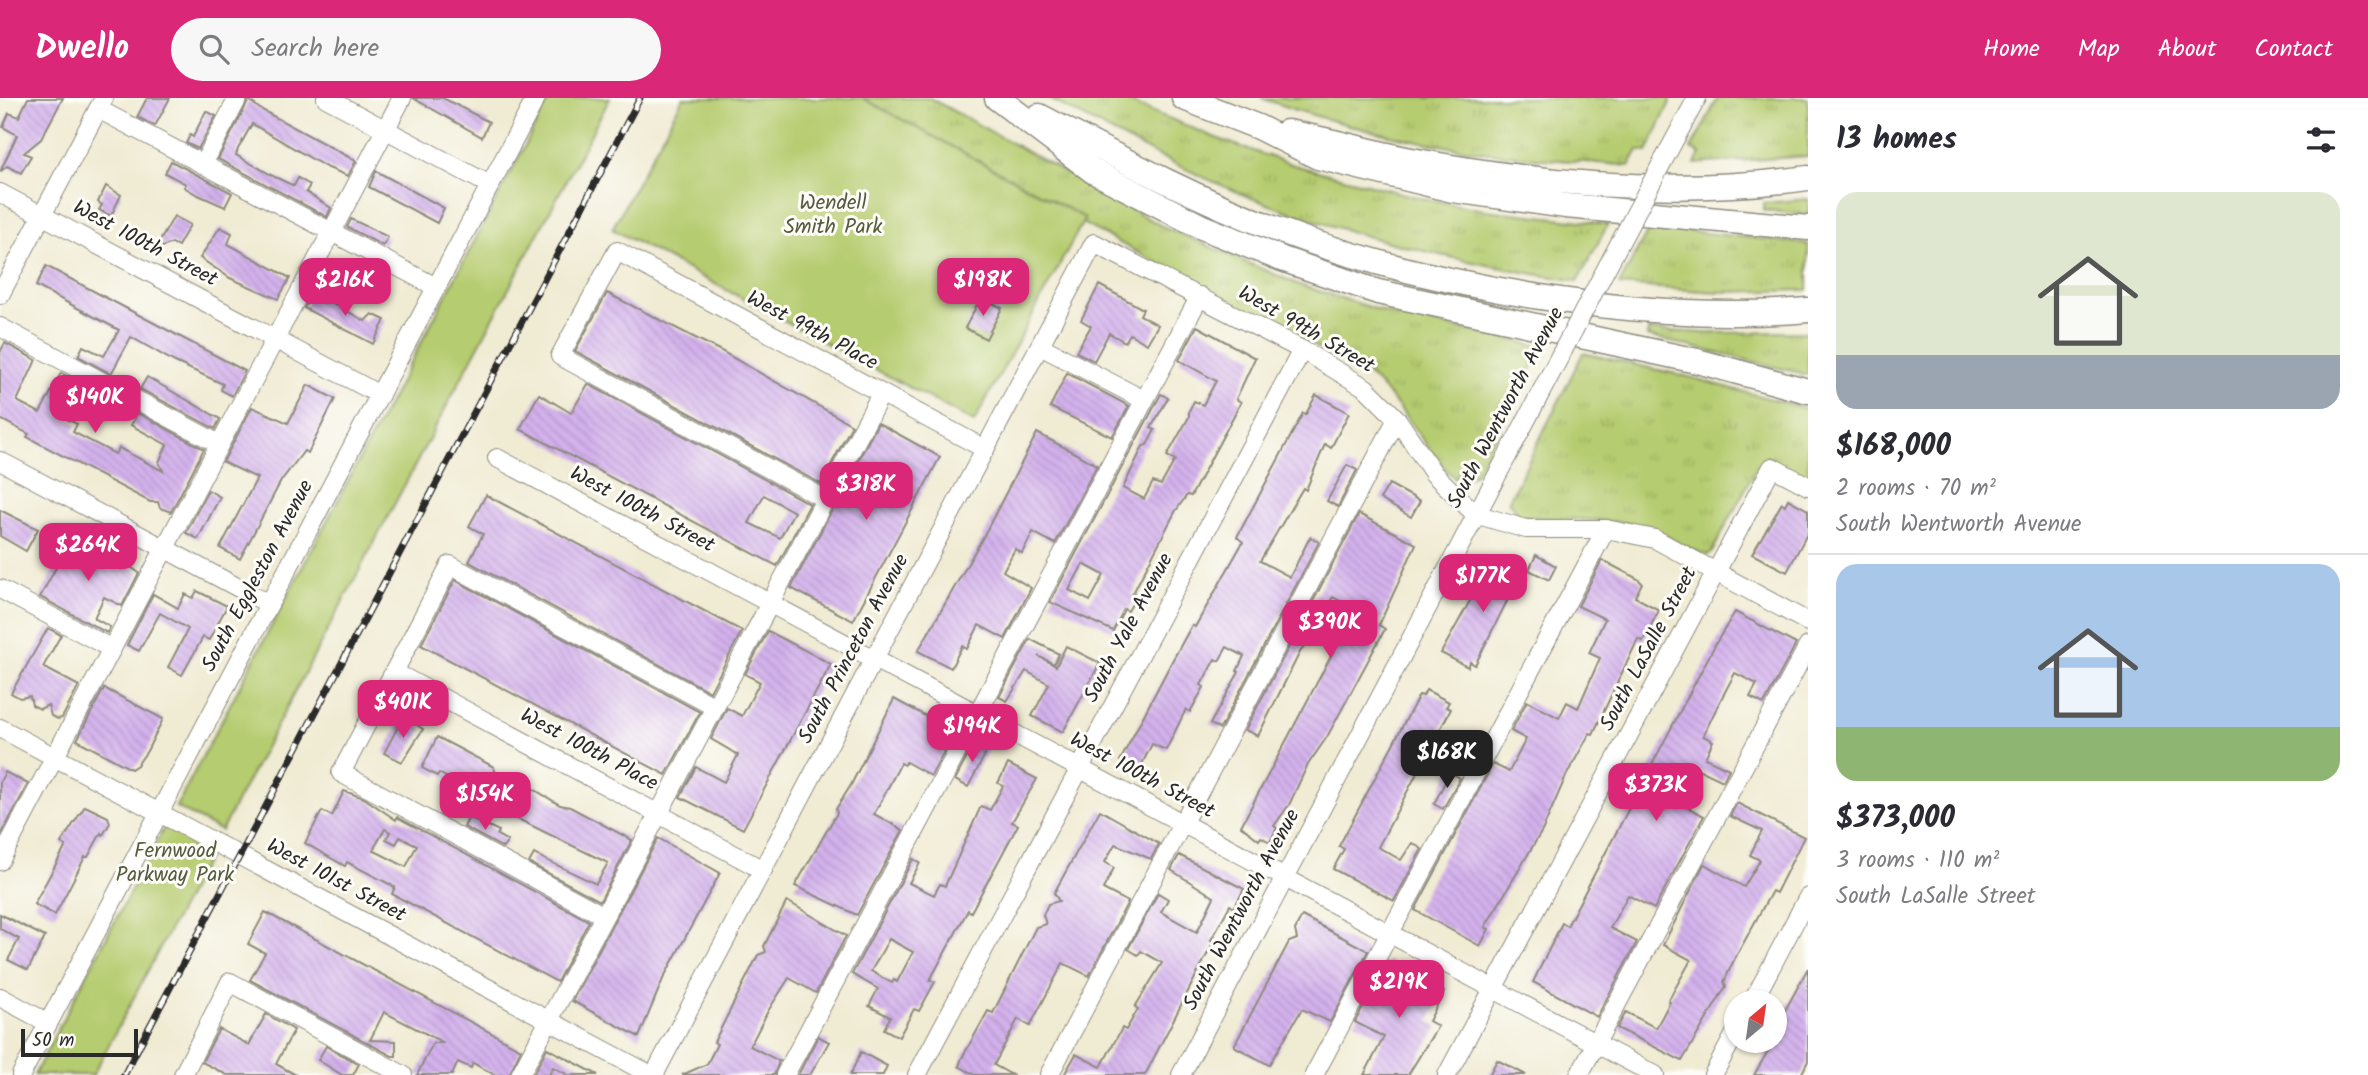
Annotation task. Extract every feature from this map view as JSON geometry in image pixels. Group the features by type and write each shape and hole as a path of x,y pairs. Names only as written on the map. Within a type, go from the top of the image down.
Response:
{"highway":[{"path":"997,98 1093,172 1202,226 1282,259 1378,292 1697,361 1808,391"},
{"path":"1004,98 1181,189 1274,228 1378,261 1494,289 1651,311 1808,310"},
{"path":"1184,98 1258,127 1318,157 1453,190 1566,206 1808,228"},
{"path":"1258,127 1405,159 1505,175 1614,184 1711,184 1808,178"}],"street":[{"path":"202,164 238,98"},
{"path":"326,98 490,186"},
{"path":"0,861 402,98"},
{"name":"South Eggleston Avenue","path":"21,1075 536,98"},
{"name":"South Wentworth Avenue","path":"1181,1075 1697,98"},
{"path":"0,295 101,104 202,164 436,288"},
{"name":"West 100th Street","path":"0,193 380,395"},
{"name":"West 99th Street","path":"1094,243 1302,350 1366,388 1397,419 1434,474 1475,514 1525,529 1606,529 1655,539 1808,622"},
{"name":"South Princeton Avenue","path":"653,1075 1094,243"},
{"name":"West 99th Place","path":"825,499 560,356 617,251 985,449"},
{"path":"785,1075 1200,296"},
{"path":"0,327 219,444"},
{"path":"1040,346 1144,400"},
{"name":"South Yale Avenue","path":"917,1075 1302,350"},
{"path":"520,1075 881,394"},
{"path":"1049,1075 1397,419"},
{"name":"West 100th Street","path":"497,458 1655,1075"},
{"path":"0,461 269,604"},
{"name":"South LaSalle Street","path":"1447,1075 1772,467 1808,486"},
{"path":"1314,1075 1606,529"},
{"path":"604,916 341,773 450,565 715,707"},
{"path":"0,589 112,649"},
{"path":"1579,1075 1808,646"},
{"name":"West 100th Place","path":"394,672 762,870"},
{"name":"West 101st Street","path":"0,728 653,1075"},
{"path":"1759,990 1808,897"},
{"path":"183,1075 230,982 403,1075"},
{"path":"0,997 48,1023"},
{"path":"1713,1075 1724,1054"}],"green space":[{"name":"Fernwood Parkway Park","path":"550,98 610,98 221,831 176,807"},
{"name":"Wendell Smith Park","path":"683,98 862,98 1085,218 974,422 612,229"},
{"path":"862,98 930,98 1160,225 1297,284 1388,313 1543,347 1475,474 1467,478 1458,473 1455,479 1432,453 1402,411 1366,373 1082,223 1084,218"},
{"path":"1048,98 1120,98 1216,138 1294,165 1420,198 1485,210 1608,224 1578,281 1495,267 1414,249 1333,226 1254,199 1176,164"},
{"path":"1261,98 1672,98 1647,152 1638,150 1629,166 1533,158 1430,143 1327,119"},
{"path":"1718,98 1808,98 1808,156 1695,164 1700,154 1691,149"},
{"path":"1808,199 1808,215 1764,210 1764,203"},
{"path":"1650,227 1808,244 1808,290 1717,292 1619,285"},
{"path":"1648,330 1705,333 1808,332 1808,375 1647,336"},
{"path":"1583,353 1685,376 1808,409 1808,481 1770,461 1758,465 1708,555 1643,526 1515,514 1516,510 1508,502"},
{"name":"Fernwood Parkway Park","path":"165,826 211,851 93,1075 34,1075"}],"building":[{"path":"28,98 63,98 41,139 24,153 31,156 21,173 7,166 0,172 17,135 3,127 9,113 19,117"},
{"path":"147,98 170,98 155,126 137,117"},
{"path":"413,98 443,98 489,122 482,137"},
{"path":"249,100 260,109 356,161 348,176 326,167 252,124 238,149 236,155 275,177 294,186 298,178 310,185 306,192 331,208 327,217 218,159"},
{"path":"206,111 216,116 198,149 186,143 190,135 193,137"},
{"path":"171,161 232,193 225,207 196,194 184,187 186,184 165,173"},
{"path":"376,171 444,208 437,223 369,187"},
{"path":"106,186 121,195 111,216 99,210 102,205 98,202"},
{"path":"174,216 190,225 178,246 172,243 155,250"},
{"path":"351,219 388,237 383,246 347,227"},
{"path":"220,227 232,233 228,244 290,278 278,299 230,278 200,258"},
{"path":"46,266 245,371 232,396 221,390 223,384 175,362 131,337 111,374 78,356 83,346 104,356 119,330 36,286"},
{"path":"1099,285 1143,309 1140,315 1158,325 1147,344 1130,334 1125,342 1109,333 1094,361 1076,352 1091,326 1081,320"},
{"path":"313,292 365,321 372,314 385,320 373,344 304,308"},
{"path":"607,293 721,351 852,425 821,484 575,351"},
{"path":"981,297 1002,308 986,339 965,328"},
{"path":"1197,326 1255,358 1236,399 1241,402 1191,496 1187,495 1175,512 1132,595 1136,597 1128,611 1124,609 1113,631 1050,602 1161,394 1168,398 1151,428 1155,430 1147,445 1143,446 1123,488 1144,499 1153,482 1161,485 1175,460 1167,456 1189,417 1194,401 1203,405 1216,381 1179,360","holes":["1083,564 1104,575 1090,601 1069,590"]},
{"path":"5,343 36,360 17,401 40,413 61,373 114,401 107,414 71,394 59,415 77,424 73,432 115,454 119,448 163,471 159,462 167,445 131,425 138,413 204,449 171,512 160,508 158,502 150,502 27,437 29,434 0,419 0,352"},
{"path":"1067,373 1129,406 1112,437 1050,407"},
{"path":"147,377 220,419 215,429 140,389"},
{"path":"588,384 810,504 777,566 520,429 539,394 571,413","holes":["764,495 794,512 780,538 749,523"]},
{"path":"308,385 335,399 308,453 304,451 281,481 240,559 220,548 257,478 223,462 252,407 288,423"},
{"path":"1316,395 1349,413 1331,448 1325,444 1306,490 1303,488 1260,561 1290,577 1310,537 1319,542 1220,729 1210,724 1239,672 1237,671 1244,656 1227,647 1219,661 1215,659 1201,685 1204,687 1190,712 1186,709 1166,750 1152,744 1141,766 1138,765 1136,769 1120,761 1192,625 1195,627 1243,542 1237,537 1303,413 1306,414"},
{"path":"878,423 940,457 853,621 791,588"},
{"path":"1037,433 1097,465 1055,544 1033,532 1022,553 1015,549 1003,571 1031,588 1005,639 979,625 967,649 962,646 951,668 918,651 982,539"},
{"path":"1347,465 1357,470 1338,507 1327,501"},
{"path":"1389,484 1420,501 1411,517 1380,499"},
{"path":"208,490 220,497 198,539 186,533"},
{"path":"486,495 742,631 710,692 469,562 483,534 469,526"},
{"path":"1788,499 1808,510 1808,532 1787,572 1752,554 1782,503 1785,505"},
{"path":"0,510 38,529 26,551 0,536"},
{"path":"1359,514 1416,544 1379,625 1385,629 1327,737 1307,766 1289,805 1274,826 1277,828 1270,842 1261,837 1259,840 1241,826 1356,609 1333,597 1299,654 1258,736 1245,730"},
{"path":"72,538 107,558 119,561 121,569 131,567 139,573 122,606 104,597 94,618 110,627 107,633 40,597"},
{"path":"1536,555 1556,566 1549,580 1529,570"},
{"path":"1496,560 1528,577 1520,592 1513,589 1475,665 1470,662 1468,667 1441,653 1482,579 1485,581"},
{"path":"1602,560 1638,579 1642,583 1635,597 1659,610 1643,641 1638,639 1593,734 1590,733 1566,776 1543,829 1485,927 1489,929 1480,946 1415,910 1493,764 1509,772 1526,739 1511,731 1527,701 1559,718 1567,702 1578,708 1600,658 1589,653 1605,619 1578,606"},
{"path":"455,580 700,712 666,775 421,645"},
{"path":"197,591 227,606 209,640 203,637 182,675 168,667 188,629 160,613 139,651 127,645 153,594 178,608 185,594 193,598"},
{"path":"1735,612 1796,644 1764,704 1750,697 1757,684 1735,673 1703,736 1713,741 1705,758 1729,769 1723,781 1696,768 1679,803 1704,816 1654,909 1628,895 1610,928 1637,942 1597,1017 1533,982 1562,923 1567,926 1716,643"},
{"path":"48,628 61,635 43,667 79,686 62,718 58,719 51,716 48,705 40,709 32,705 30,696 20,698 11,693"},
{"path":"768,631 831,664 743,829 680,797 696,767 724,782 738,755 711,739 727,708 742,716 760,682 745,674"},
{"path":"1030,639 1059,654 1054,664 1038,656 1056,666 1066,646 1100,663 1063,732 1032,716 1049,684 1026,671 1007,701 999,697"},
{"path":"104,688 163,719 147,751 131,769 77,740"},
{"path":"1426,690 1449,702 1446,707 1451,709 1378,847 1401,860 1412,843 1422,849 1394,901 1333,869 1344,849 1339,846 1419,695 1423,696"},
{"path":"894,699 955,732 931,776 906,762 904,765 901,763 874,814 903,830 857,915 795,886 837,813 836,809"},
{"path":"403,717 423,729 402,762 384,753"},
{"path":"437,737 494,767 501,796 512,776 560,805 570,807 632,840 600,901 529,863 534,854 596,884 608,863 518,819 439,773 437,776 422,768"},
{"path":"975,742 988,749 968,787 955,780"},
{"path":"1008,764 1037,779 1012,822 1018,825 930,980 935,982 919,1011 914,1009 899,1037 884,1029 890,1017 869,1006 878,989 852,974 913,859 920,863 909,883 934,895 940,884 945,886 981,806 990,810 1003,786 998,783","holes":["889,939 913,952 897,982 894,980 892,983 871,971"]},
{"path":"5,772 28,784 0,837 0,782"},
{"path":"1450,772 1460,778 1443,809 1434,804"},
{"path":"344,791 364,798 396,820 397,817 589,921 557,982 392,894 395,887 347,862 345,866 305,843 322,811 332,816","holes":["385,829 390,832 386,839 396,844 400,837 417,845 406,867 373,850"]},
{"path":"1737,803 1804,837 1776,893 1772,891 1733,962 1724,982 1726,986 1682,1061 1617,1028 1626,1012 1656,1028 1670,1002 1668,1001 1691,960 1663,945 1704,864 1744,887 1760,860 1750,855 1762,831 1730,816"},
{"path":"85,806 108,817 110,823 103,835 101,833 88,857 85,857 55,915 34,904 66,846 61,843"},
{"path":"1100,810 1159,844 1151,859 1115,844 1105,862 1114,868 1103,889 1128,902 1089,976 1063,963 1030,1026 1018,1019 994,1065 1012,1075 975,1075 959,1066 962,1058 988,1011 993,1013 1036,927 1046,924 1043,915 1048,904 1059,901 1054,893"},
{"path":"469,817 499,831 497,835 508,841 503,848 464,827"},
{"path":"658,838 720,873 663,979 639,1037 572,1001"},
{"path":"1179,855 1244,889 1234,908 1230,905 1211,940 1214,941 1145,1075 1064,1075 1076,1054 1101,1067 1122,1028 1126,1030 1138,1009 1135,1007 1162,963 1141,951 1138,955 1128,949 1158,893 1168,899 1161,912 1197,932 1214,897 1171,870"},
{"path":"787,901 846,936 816,993 789,978 768,1011 750,1046 779,1061 774,1075 682,1075 707,1064 717,1044 714,1042 758,955 766,952 764,946"},
{"path":"265,912 521,1049 509,1075 495,1075 473,1063 471,1068 458,1062 452,1075 417,1075 433,1043 444,1043 384,1012 370,1040 396,1041 396,1056 392,1056 250,980 265,953 248,944"},
{"path":"0,914 45,937 28,970 8,960 19,939 0,929"},
{"path":"1302,916 1368,951 1330,1022 1302,1009 1269,1065 1234,1046 1289,942 1297,939 1295,930"},
{"path":"1388,961 1444,992 1429,1021 1438,1026 1408,1075 1364,1075 1384,1037 1355,1022"},
{"path":"1808,968 1808,1061 1801,1075 1754,1075 1766,1054 1787,1054 1787,1007"},
{"path":"266,1014 294,1030 276,1064 296,1075 227,1075 202,1062 219,1029 249,1045"},
{"path":"818,1036 829,1042 810,1075 798,1075"},
{"path":"326,1046 359,1064 353,1075 342,1075 318,1060"},
{"path":"547,1048 598,1075 568,1075 553,1067 549,1075 533,1075"},
{"path":"861,1052 887,1066 883,1075 850,1075"},
{"path":"1497,1060 1526,1075 1489,1075"}],"railway":[{"path":"124,1075 640,98"}]}
